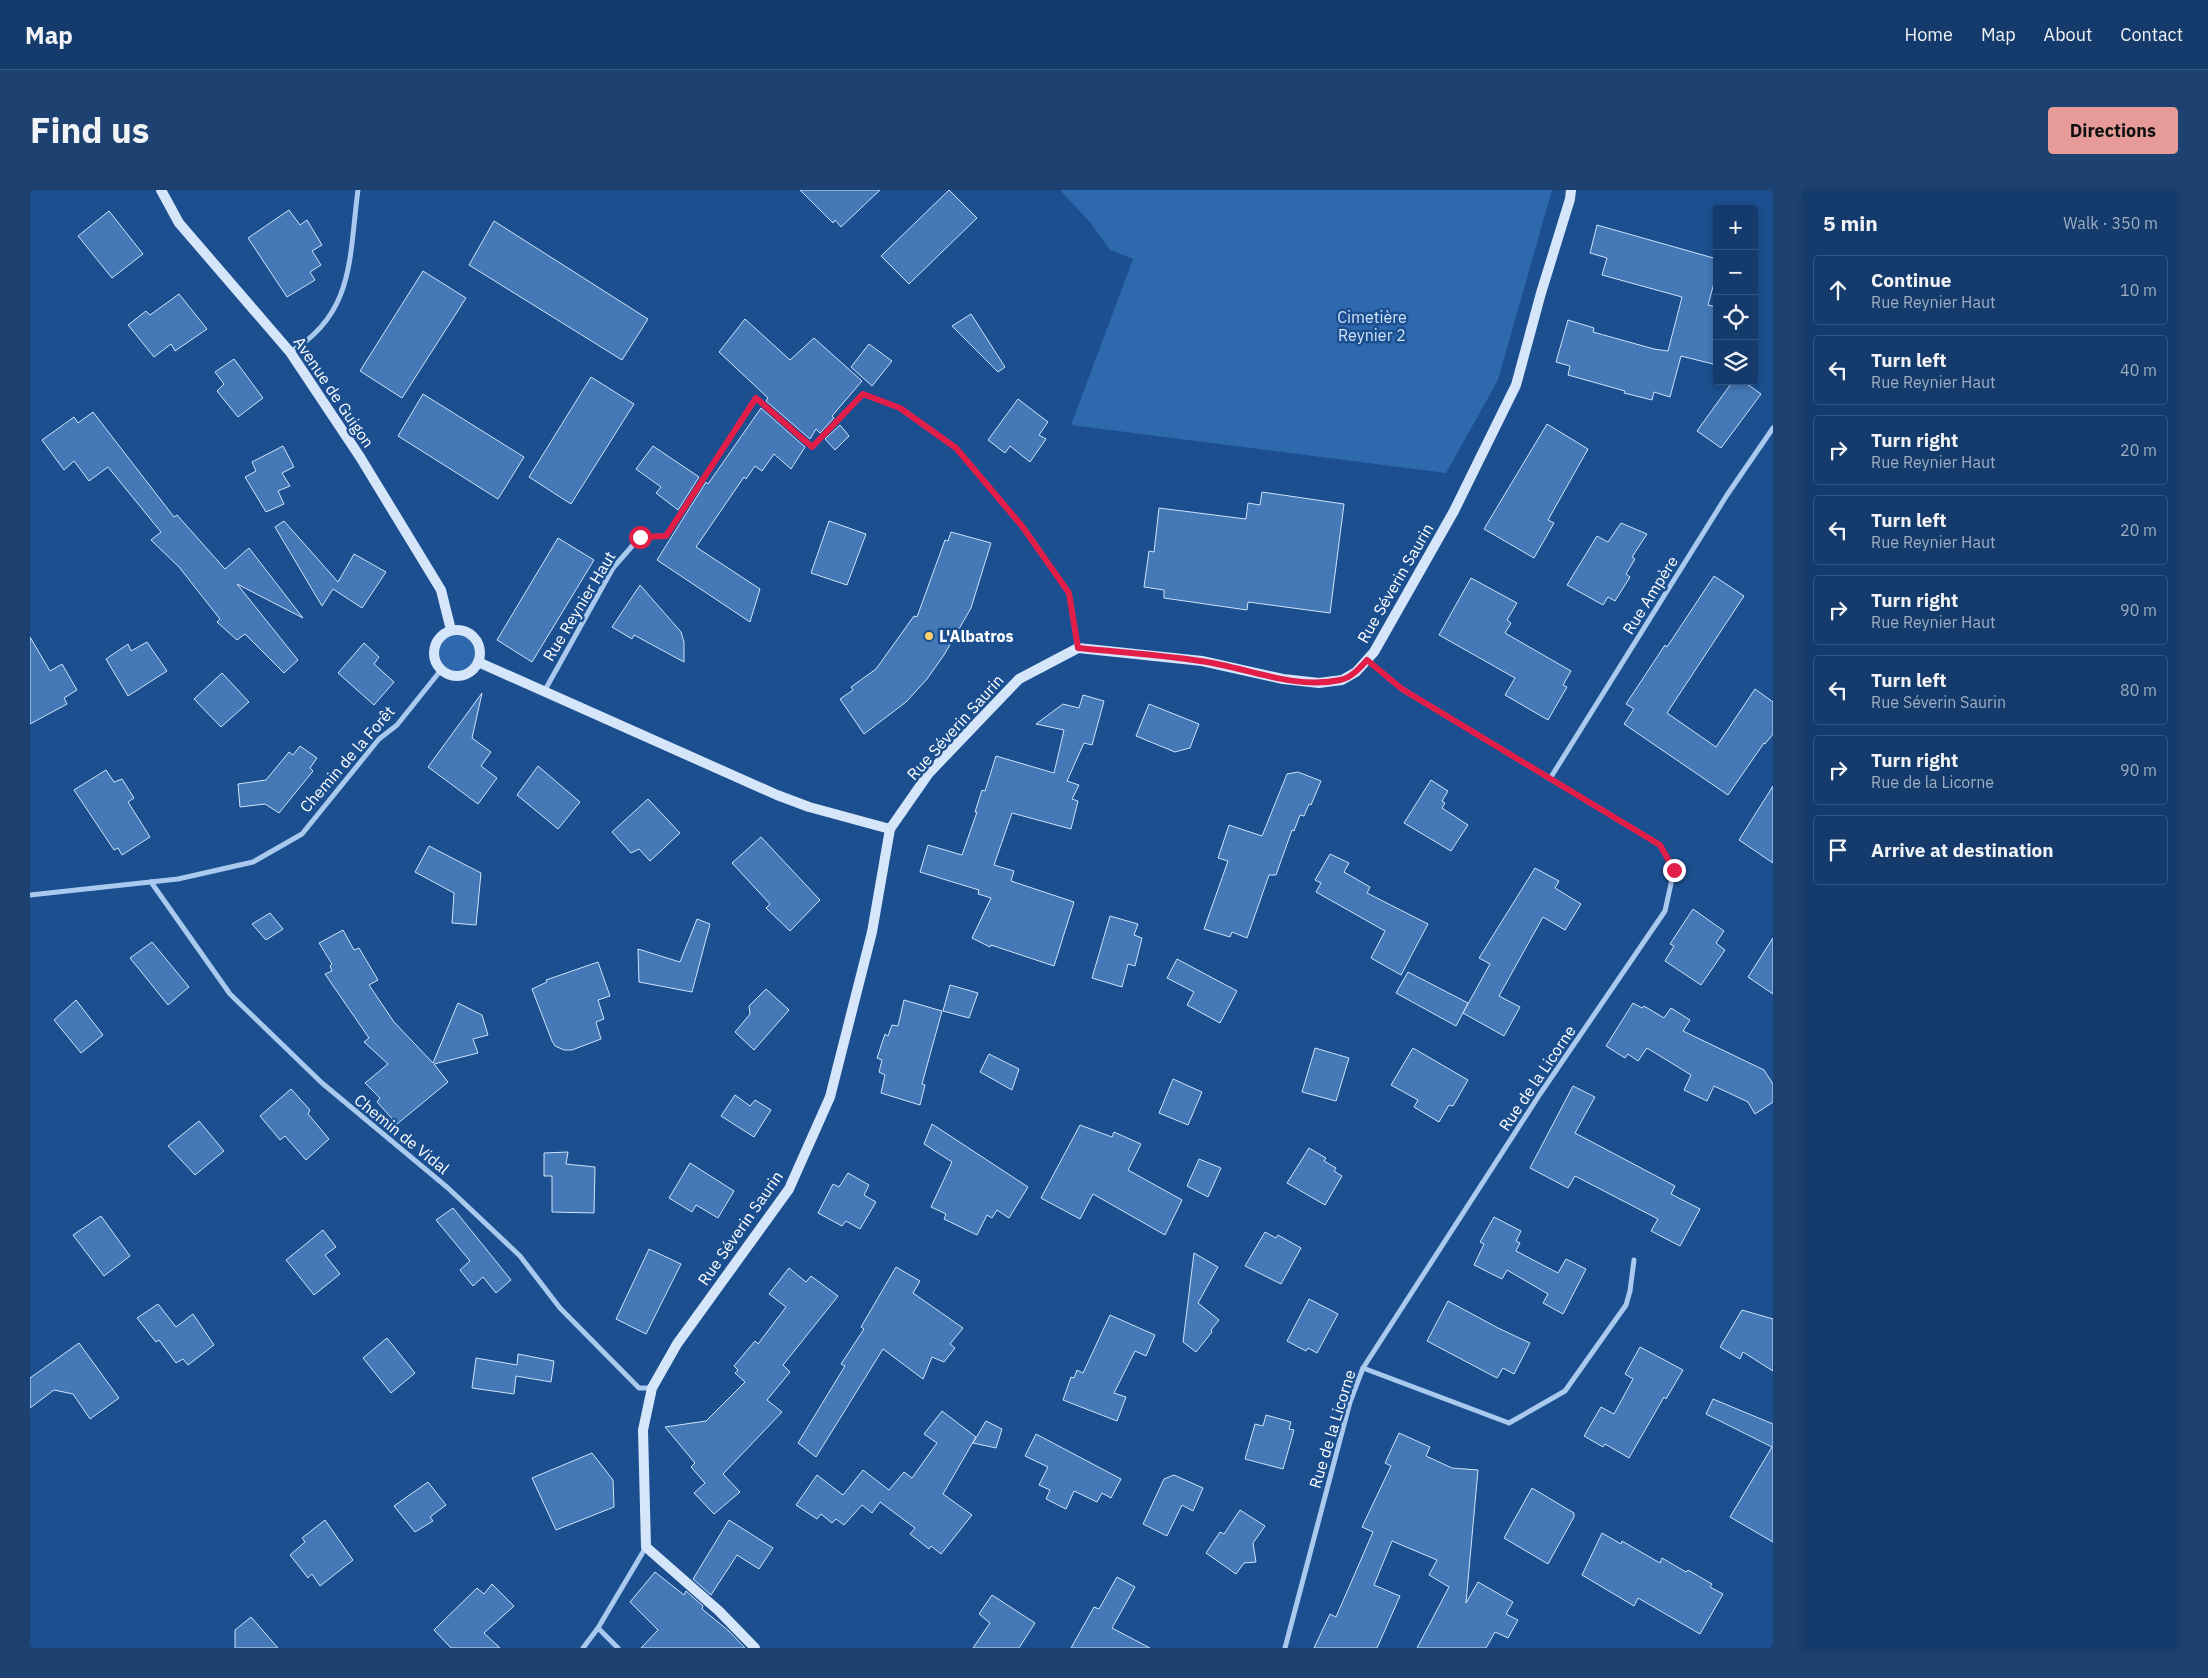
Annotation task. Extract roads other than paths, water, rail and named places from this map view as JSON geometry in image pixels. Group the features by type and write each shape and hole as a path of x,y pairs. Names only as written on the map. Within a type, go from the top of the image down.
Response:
{"street":[{"name":"Avenue de Guigon","path":"161,190 179,223 290,352 360,458 441,590 451,630"},
{"path":"290,352 305,344 332,316 345,287 358,190"},
{"name":"Rue Séverin Saurin","path":"646,1547 643,1430 652,1388 677,1344 789,1188 830,1097 872,932 890,829 929,773 1019,679 1078,648 1202,661 1283,679 1319,683 1342,680 1356,672 1374,652 1390,626 1454,511 1516,385 1571,190"},
{"name":"Rue Reynier Haut","path":"545,690 613,568 640,537 666,536 756,398 812,447 863,394 900,408 956,448 1022,526 1069,593 1078,648"},
{"name":"Rue Ampère","path":"1550,777 1726,495 1773,428"},
{"path":"451,630 465,631 476,641 479,647 478,662 468,673 462,675 447,674 435,662 436,642 442,635 451,630"},
{"name":"Rue de la Licorne","path":"1285,1648 1350,1402 1363,1368 1540,1094 1665,911 1674,870 1660,845 1402,689 1367,660"},
{"path":"478,662 545,690 777,795 809,807 890,829"},
{"name":"Chemin de la Forêt","path":"30,895 178,879 253,862 302,834 379,739 397,725 441,670"},
{"name":"Chemin de Vidal","path":"151,882 230,994 322,1083 448,1188 513,1249 560,1308 639,1388 652,1388"},
{"path":"1363,1368 1509,1423 1565,1392 1626,1305 1634,1260"},
{"path":"583,1648 598,1628 646,1547 720,1611 755,1648"},
{"path":"598,1628 618,1648"}],"place":[{"name":"L'Albatros","path":"929,636"}],"park label":[{"name":"Cimetière Reynier 2","path":"1372,326"}]}
